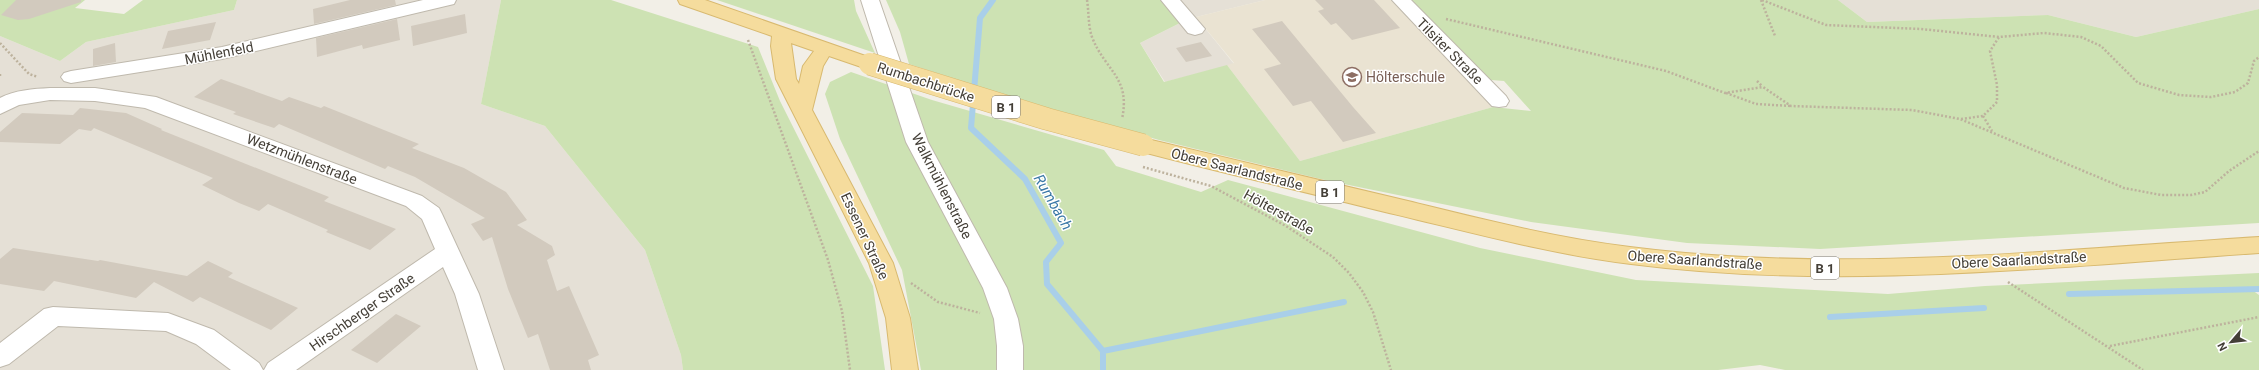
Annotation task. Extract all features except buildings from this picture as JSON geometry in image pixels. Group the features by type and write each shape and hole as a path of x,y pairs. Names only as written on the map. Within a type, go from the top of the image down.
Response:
{"main road":[{"name":"B 1","path":"688,0 826,47"},
{"name":"Essener Straße","path":"782,32 781,46 786,79 803,109 881,263 898,318 904,370"},
{"name":"Rumbachbrücke","path":"826,47 870,64 1047,119 1143,145"},
{"path":"803,109 813,66 826,47"},
{"name":"Obere Saarlandstraße","path":"1143,145 1539,241 1631,256 1734,264 1828,268 1988,263 2259,245"}],"street":[{"name":"Mühlenfeld","path":"71,77 222,54 447,0"},
{"name":"Walkmühlenstraße","path":"870,0 917,142 995,288 1006,319 1010,346 1010,370"},
{"path":"1170,0 1195,29"},
{"name":"Tilsiter Straße","path":"1406,6 1499,101"},
{"name":"Wetzmühlenstraße","path":"2,101 57,93 129,97 149,102 414,201 431,214 446,253 467,294 491,370"},
{"name":"Hirschberger Straße","path":"277,370 446,253"},
{"path":"0,357 53,316 168,322 205,337 250,370"}],"path":[{"path":"1087,0 1093,38 1121,82 1126,101 1120,125"},
{"path":"1762,0 1775,36"},
{"path":"1762,0 1826,25 1921,29 1999,37 2044,33 2082,37 2101,46 2125,72 2138,83 2165,92 2196,97 2225,95 2243,88 2248,83 2254,61 2259,57"},
{"path":"1445,19 1652,67 1756,104 1912,110 1960,119 2124,188 2161,195 2191,195 2205,192 2214,186 2229,171 2259,151"},
{"path":"747,35 761,80 813,215 839,293 850,370"},
{"path":"1960,119 1983,116 1997,102 1997,85 1990,51 1999,37"},
{"path":"0,43 29,74 50,78 71,77"},
{"path":"1757,81 1763,87 1791,106"},
{"path":"1725,93 1763,87"},
{"path":"1983,116 1992,132"},
{"name":"Hölterstraße","path":"1138,166 1211,186 1286,226 1333,257 1349,273 1363,292 1373,312 1391,370"},
{"path":"881,263 938,302 1006,319"},
{"path":"2004,279 2109,346 2143,370"},
{"path":"2109,346 2233,324 2259,317"}],"shaded area":[{"path":"237,0 501,0 481,104 545,126 645,250 681,355 683,370 0,370 0,36 60,61 86,42 234,10"},
{"path":"1163,0 1265,0 1196,17 1234,64 1165,82 1140,43 1182,22"},
{"name":"Hölterschule","path":"1265,0 1391,0 1478,88 1493,107 1300,161 1227,65 1234,63 1196,17"},
{"path":"1838,0 2259,0 2259,9 2136,37 2048,15 1867,22"}],"green space":[{"path":"0,0 85,0 75,8 124,14 143,0 237,0 234,10 86,42 60,61 0,36"},
{"path":"501,0 611,0 758,47 780,101 873,286 885,370 683,370 681,355 645,250 545,126 481,104"},
{"path":"717,0 854,0 856,11 875,53"},
{"path":"886,0 1163,0 1182,22 1140,43 1164,82 1227,65 1300,161 1493,107 1531,111 1504,81 1491,80 1411,0 1838,0 1867,22 2048,15 2136,37 2259,9 2259,223 1820,249 1687,243 1531,222 1329,181 1159,140 1022,101 909,64 900,32"},
{"path":"851,72 932,100 1104,150 1116,166 1201,192 1228,180 1480,248 1636,280 1888,294 1985,286 2259,273 2259,290 2252,290 2259,295 2259,370 1785,370 1760,365 1718,370 921,370 902,270 840,139 825,94 830,82"}],"waterway":[{"name":"Rumbach","path":"993,0 980,18 971,128 1025,179 1061,243 1046,262 1047,284 1103,351"},
{"path":"2069,294 2259,289"},
{"path":"1103,351 1344,302"},
{"path":"1830,317 1984,308"},
{"name":"Rumbach","path":"1103,351 1103,370"}],"place":[{"name":"Hölterschule","path":"1352,77"}]}
